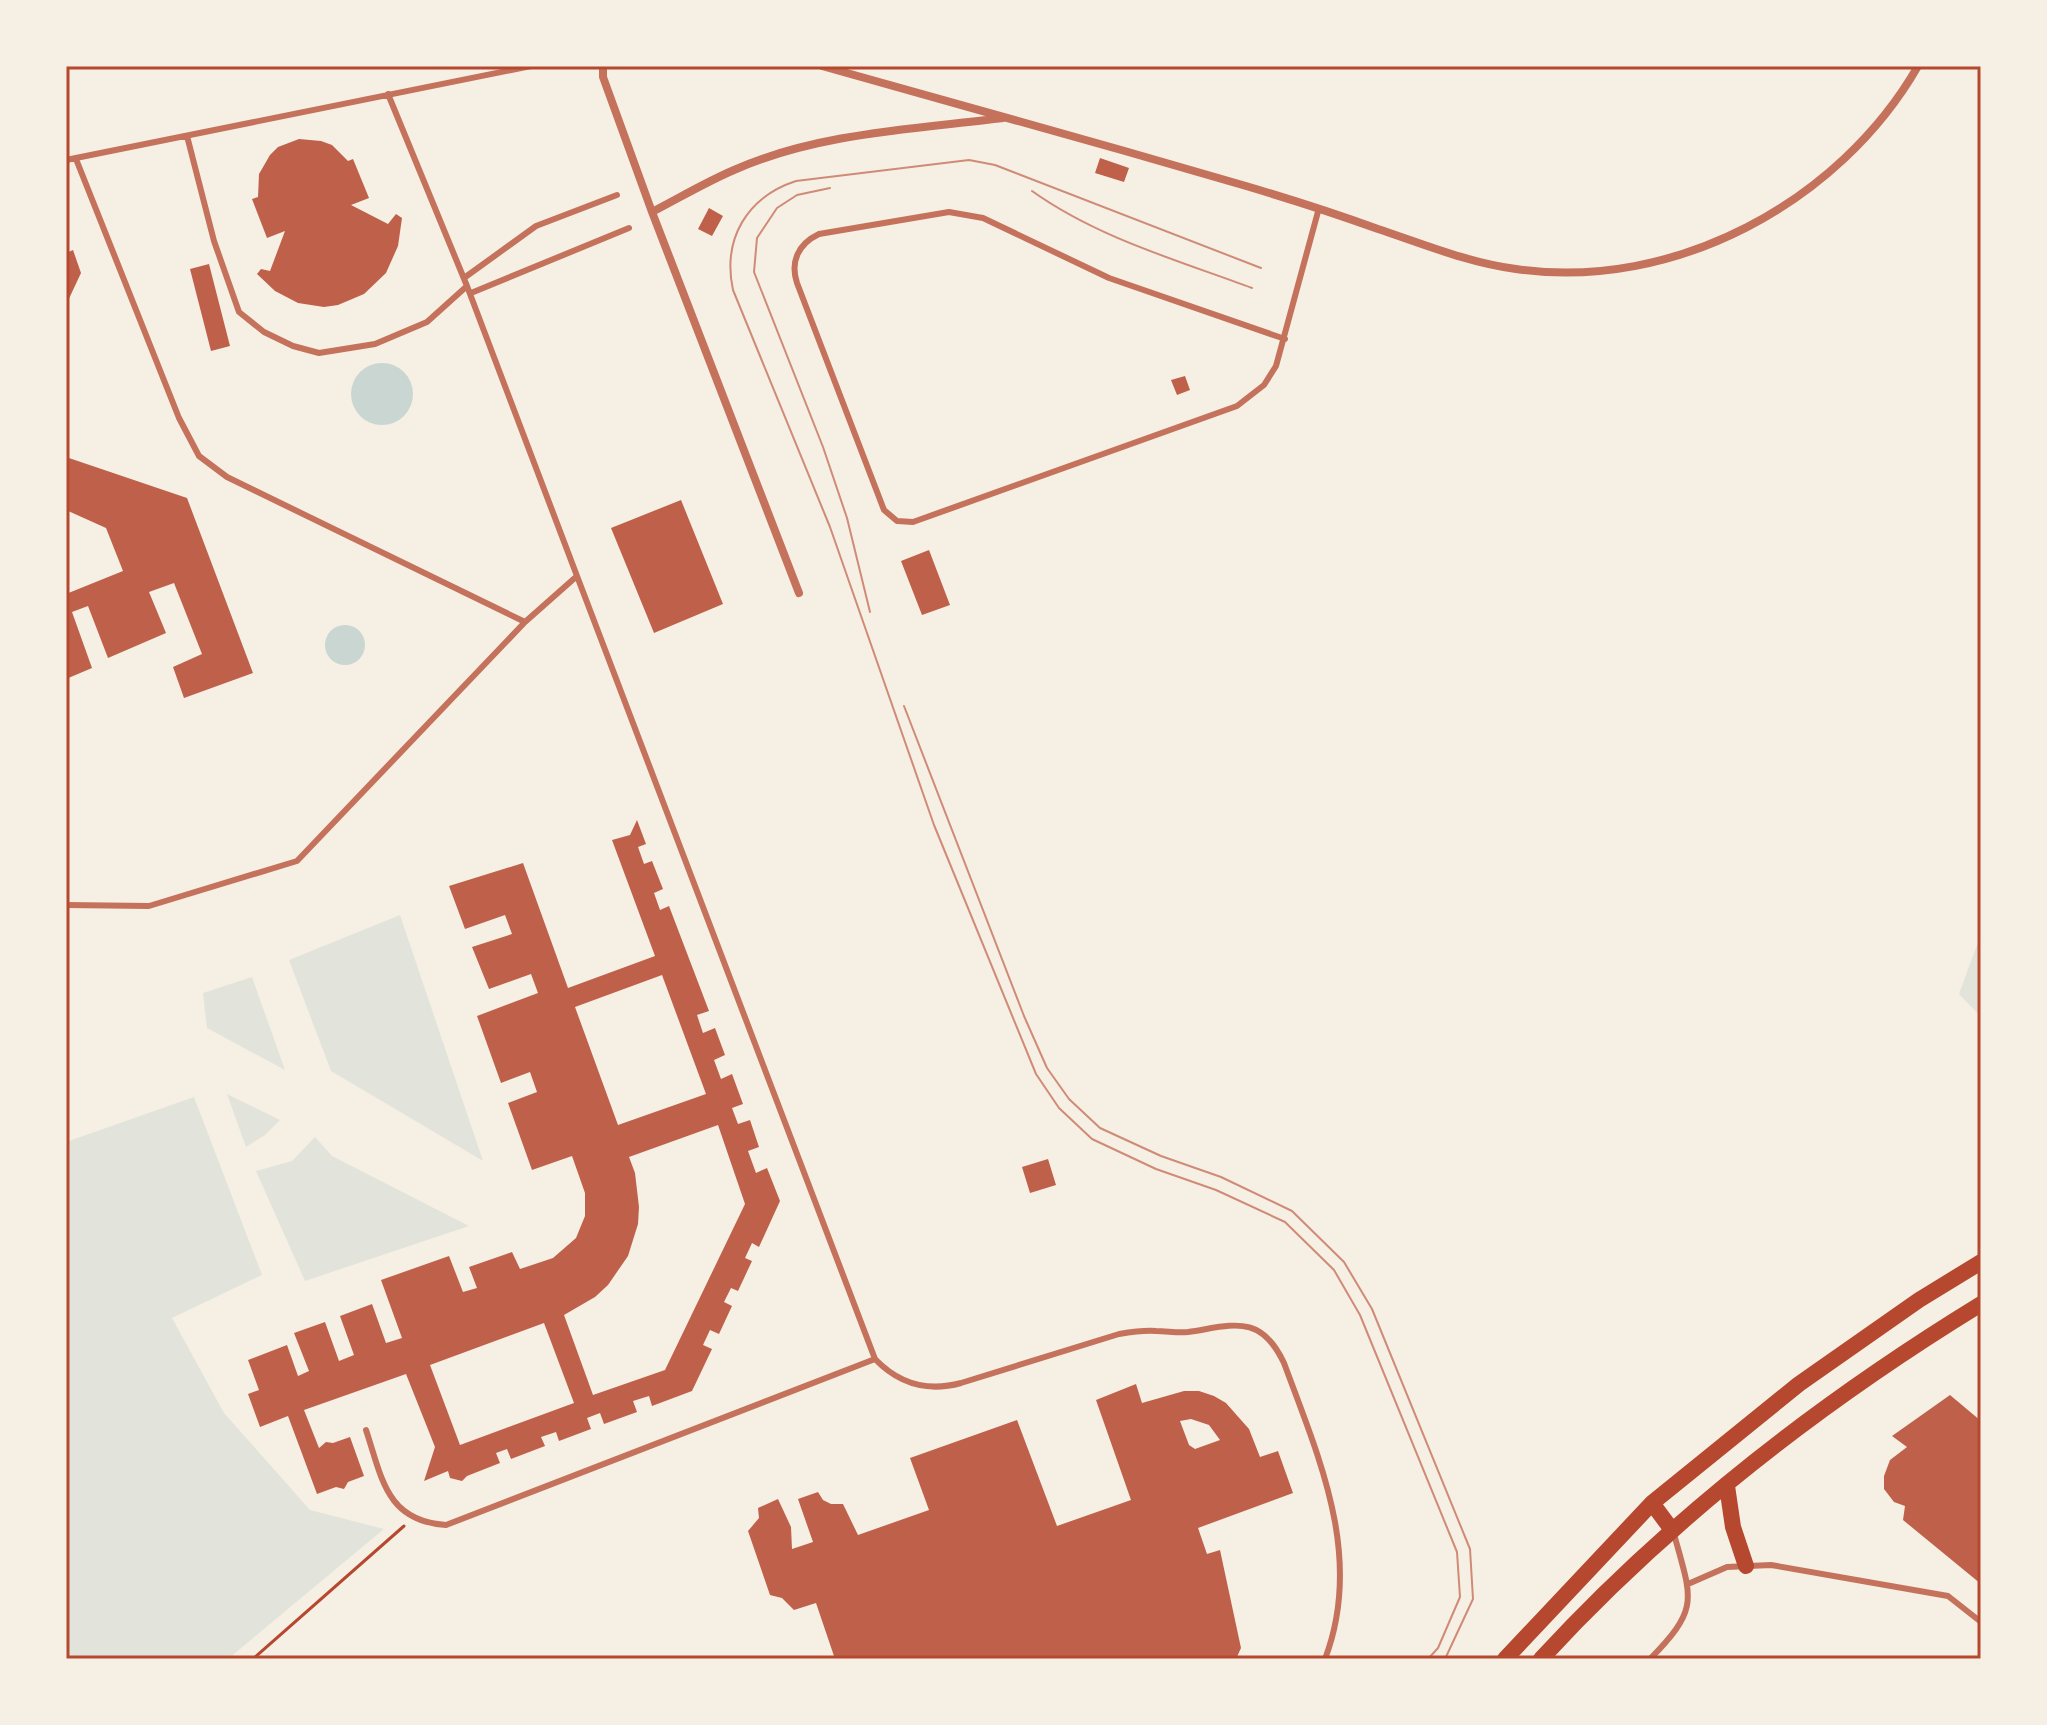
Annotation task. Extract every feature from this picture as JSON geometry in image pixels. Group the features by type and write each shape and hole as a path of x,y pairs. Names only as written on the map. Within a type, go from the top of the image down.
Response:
{"main road":[{"path":"1505,1659 1652,1503 1799,1384 1919,1300 1981,1262"},
{"path":"1541,1659 1672,1530 1813,1418 1981,1304"},
{"path":"1727,1486 1733,1527 1746,1566"},
{"path":"1652,1503 1672,1530"}],"street":[{"path":"603,66 603,77 652,212 799,593"},
{"path":"822,66 1319,208 1455,256 1517,270 1580,273 1643,266 1704,248 1761,221 1818,181 1868,134 1918,66"},
{"path":"652,212 734,169 795,149 864,136 1007,117"}],"lane":[{"path":"66,160 531,66"},
{"path":"388,94 467,285 875,1359 884,1369 908,1382 948,1387 1119,1334 1186,1332 1230,1324 1257,1331 1278,1350 1284,1363 1326,1478 1336,1520 1340,1563 1338,1606 1325,1659"},
{"path":"187,136 214,241 239,312 264,332 293,346 319,353 375,344 427,322 536,226 617,195"},
{"path":"76,159 179,418 199,456 227,477 525,622"},
{"path":"1285,339 1109,278 983,218 961,212 819,234 799,250 794,266 797,283 884,510 890,517 905,523 1237,406 1264,385 1276,366 1285,339 1319,208"},
{"path":"467,285 629,228"},
{"path":"66,905 149,906 297,861 525,622 577,576"},
{"path":"366,1430 393,1499 406,1515 425,1524 446,1525 875,1359"},
{"path":"1650,1659 1676,1632 1689,1607 1688,1584 1672,1530"},
{"path":"1688,1584 1727,1567 1771,1565 1948,1596 1981,1622"}],"path":[{"path":"253,1659 413,1518"}],"shaded area":[{"path":"382,363 404,372 413,394 404,416 382,425 360,416 351,394 360,372"},
{"path":"345,625 359,631 365,645 359,659 345,665 331,659 325,645 331,631"},
{"path":"400,915 483,1161 331,1071 289,960"},
{"path":"1981,934 1981,1017 1959,994"},
{"path":"252,977 285,1070 207,1028 203,993"},
{"path":"227,1094 280,1120 265,1135 246,1147"},
{"path":"194,1097 262,1275 172,1318 224,1413 310,1510 384,1529 228,1659 66,1659 66,1142"},
{"path":"315,1137 332,1156 469,1226 305,1281 256,1171 292,1161"}],"building":[{"path":"299,139 332,145 348,161 353,159 369,198 351,205 388,224 396,214 402,218 398,246 386,273 364,294 338,305 324,307 298,303 275,291 257,274 261,269 270,271 285,231 267,238 252,199 258,197 259,174 278,147"},
{"path":"1100,158 1129,168 1124,182 1095,173"},
{"path":"709,208 723,216 712,236 698,229"},
{"path":"73,250 81,273 66,305 66,253"},
{"path":"209,264 230,346 211,351 190,269"},
{"path":"1185,376 1190,390 1177,395 1171,380"},
{"path":"66,457 187,498 253,673 184,698 173,667 202,654 174,583 149,592 166,633 108,658 88,606 72,612 92,668 66,679 66,594 123,571 106,528 66,510"},
{"path":"681,500 723,604 654,633 611,528"},
{"path":"929,550 950,605 922,615 901,561"},
{"path":"637,820 646,844 638,847 644,864 652,861 663,889 654,893 660,910 669,906 709,1011 697,1015 703,1033 715,1028 725,1055 714,1060 721,1079 732,1074 743,1104 732,1108 738,1124 750,1120 759,1147 748,1151 756,1173 767,1168 780,1201 759,1247 752,1243 745,1258 752,1261 738,1291 731,1288 724,1302 732,1306 719,1334 710,1330 703,1345 712,1349 692,1391 652,1406 649,1396 633,1401 637,1412 604,1424 600,1413 587,1418 591,1429 559,1441 556,1432 541,1437 545,1446 511,1459 507,1449 496,1453 500,1463 462,1481 450,1478 448,1471 424,1481 435,1447 406,1374 304,1410 319,1448 326,1442 333,1443 350,1437 364,1476 348,1482 344,1489 336,1487 317,1494 288,1416 260,1427 248,1394 259,1390 248,1360 287,1345 298,1376 309,1371 294,1333 325,1322 339,1361 354,1355 340,1316 372,1304 386,1343 402,1338 381,1280 449,1256 463,1292 477,1288 469,1267 512,1252 520,1269 553,1258 576,1238 585,1216 585,1193 572,1156 532,1170 508,1103 537,1092 530,1072 501,1083 477,1016 538,993 531,974 489,989 472,947 512,934 505,915 465,929 449,886 523,863 568,988 655,956 612,840 630,835","holes":["662,975 706,1094 618,1125 575,1007","718,1125 745,1204 665,1370 593,1395 564,1315 595,1297 608,1285 628,1256 638,1224 639,1207 635,1173 629,1157","544,1323 574,1403 460,1445 430,1365"]},
{"path":"1048,1159 1056,1185 1030,1193 1022,1167"},
{"path":"1136,1384 1142,1403 1184,1391 1199,1391 1226,1403 1249,1429 1260,1457 1278,1451 1293,1493 1198,1528 1207,1554 1220,1550 1241,1648 1236,1659 835,1659 816,1603 794,1610 782,1598 770,1595 748,1531 759,1518 758,1508 778,1499 791,1527 792,1549 813,1542 798,1499 818,1492 823,1500 831,1504 843,1504 858,1535 929,1510 910,1458 1017,1420 1057,1526 1131,1500 1096,1400","holes":["1191,1419 1209,1425 1220,1440 1195,1449 1189,1445 1180,1421"]},
{"path":"1950,1395 1981,1421 1981,1584 1903,1520 1905,1506 1894,1502 1884,1489 1884,1476 1890,1460 1907,1447 1892,1436"}],"tram line":[{"path":"1261,268 995,165 969,160 796,181 779,188 752,209 742,222 731,254 733,290 830,527 934,825 1036,1074 1059,1108 1092,1139 1285,1222 1334,1270 1360,1315 1457,1552 1460,1597 1438,1648 1428,1659"},
{"path":"830,188 797,195 777,208 757,238 754,272 823,447 847,518 870,612"},
{"path":"1032,191 1057,208 1111,235 1252,288"},
{"path":"904,706 1024,1016 1047,1068 1069,1099 1100,1128 1161,1156 1221,1177 1292,1211 1344,1262 1372,1309 1470,1549 1473,1599 1445,1659"}]}
